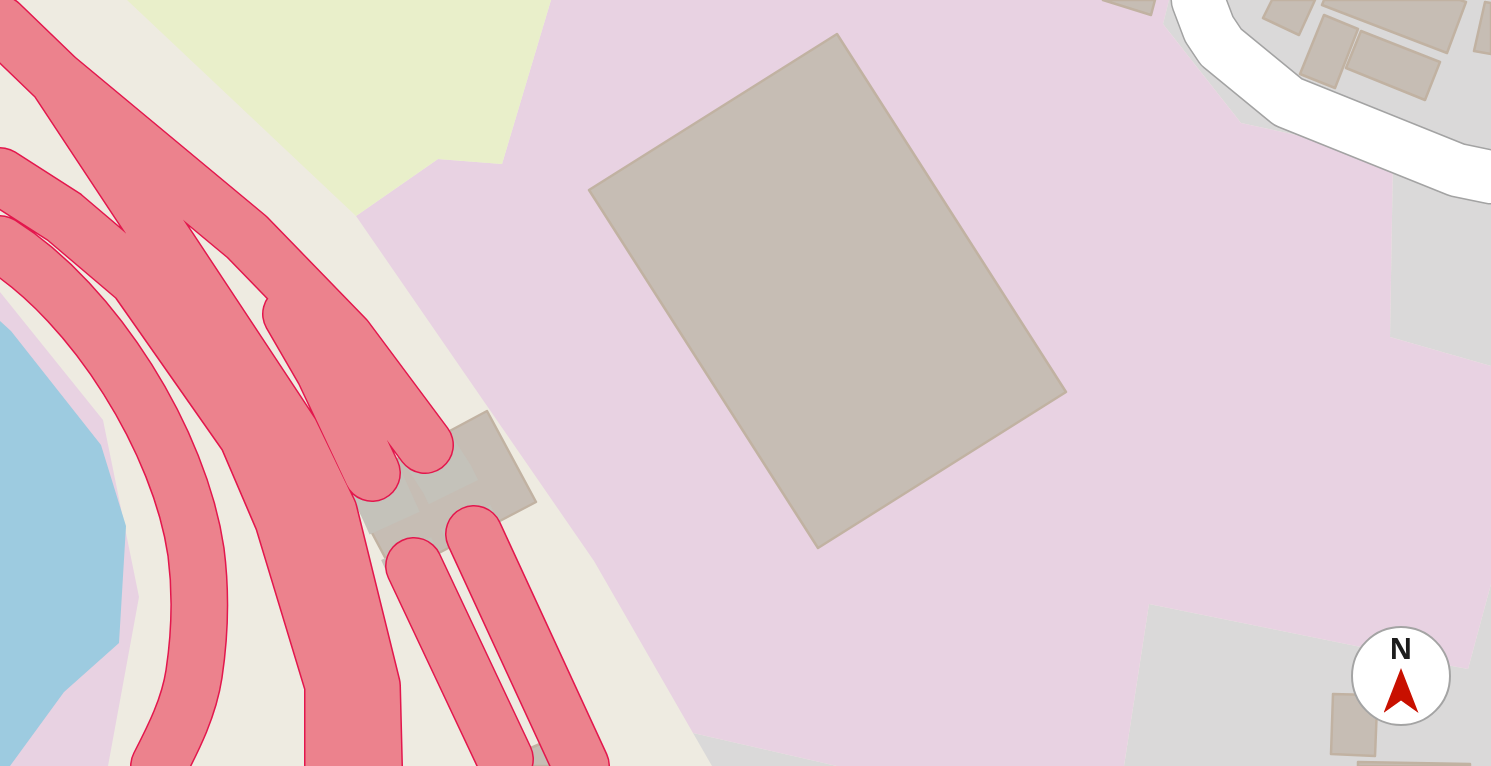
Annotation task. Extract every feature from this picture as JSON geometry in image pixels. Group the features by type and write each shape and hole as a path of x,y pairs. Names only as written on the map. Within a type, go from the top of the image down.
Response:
{"highway":[{"path":"0,24 57,78 248,238 346,339 425,445"},
{"path":"57,78 291,433 329,512 372,686 374,766"},
{"path":"0,143 64,218"},
{"path":"0,176 64,218 138,280 247,436 283,520 334,685 334,766"},
{"path":"248,238 324,370 372,473"},
{"path":"0,244 55,288 100,338 138,396 176,474 196,551 200,615 194,676 178,730 158,766"},
{"path":"474,534 581,766"},
{"path":"414,566 506,759"}],"street":[{"path":"1198,0 1209,30 1221,48 1288,102 1457,170 1491,177"}],"shaded area":[{"path":"551,0 1169,0 1163,24 1241,123 1393,156 1390,337 1491,366 1491,584 1468,669 1451,666 1451,626 1351,626 1351,645 1149,604 1124,766 837,766 693,733 594,561 356,216 438,159 502,164"},
{"path":"1169,0 1491,0 1491,366 1390,337 1393,156 1241,123 1163,24"},
{"path":"0,292 103,420 139,597 108,766 0,766"},
{"path":"1491,584 1491,766 1124,766 1149,604 1351,645 1351,726 1451,726 1451,666 1468,669"},
{"path":"693,733 837,766 712,766"}],"green space":[{"path":"127,0 551,0 502,164 438,159 356,216"}],"water":[{"path":"0,321 101,445 126,526 119,643 64,692 10,766 0,766"}],"building":[{"path":"1103,0 1155,0 1151,15"},
{"path":"1272,0 1315,0 1299,35 1263,18"},
{"path":"1324,0 1466,2 1447,53 1322,5"},
{"path":"1485,2 1491,3 1491,54 1474,51"},
{"path":"1324,15 1358,29 1335,88 1300,74"},
{"path":"1361,31 1440,62 1425,100 1346,68"},
{"path":"837,34 1066,392 818,548 589,190"},
{"path":"487,411 536,502 395,576 347,486"},
{"path":"1333,694 1351,694 1351,726 1376,726 1375,756 1331,754"},
{"path":"554,738 567,766 490,766 505,759"},
{"path":"1358,762 1470,764 1470,766 1358,766"}],"tunnel":[{"path":"425,445 474,534"},
{"path":"372,473 414,566"}]}
